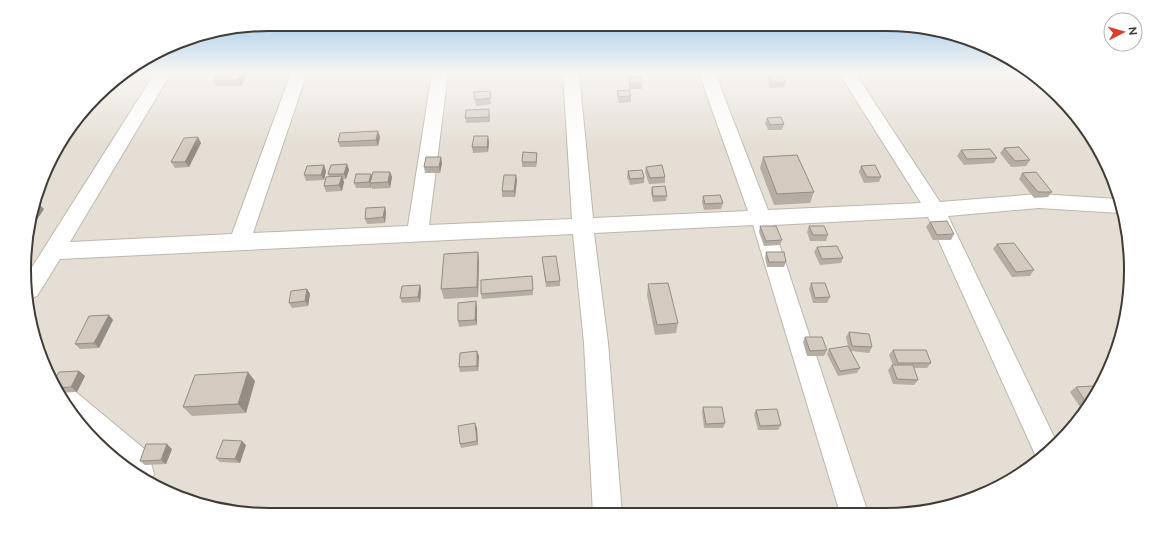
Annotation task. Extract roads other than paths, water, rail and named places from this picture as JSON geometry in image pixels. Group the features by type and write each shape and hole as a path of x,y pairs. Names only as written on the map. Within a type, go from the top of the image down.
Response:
{"street":[{"path":"32,285 147,98"},
{"path":"240,241 290,98"},
{"path":"417,234 436,98"},
{"path":"573,98 583,227 596,343 608,508"},
{"path":"716,98 761,218 852,508"},
{"path":"863,98 935,210 1045,447"},
{"path":"52,251 240,241 583,227 935,210 1039,201 1115,206"},
{"path":"74,406 138,461 139,469"}]}
